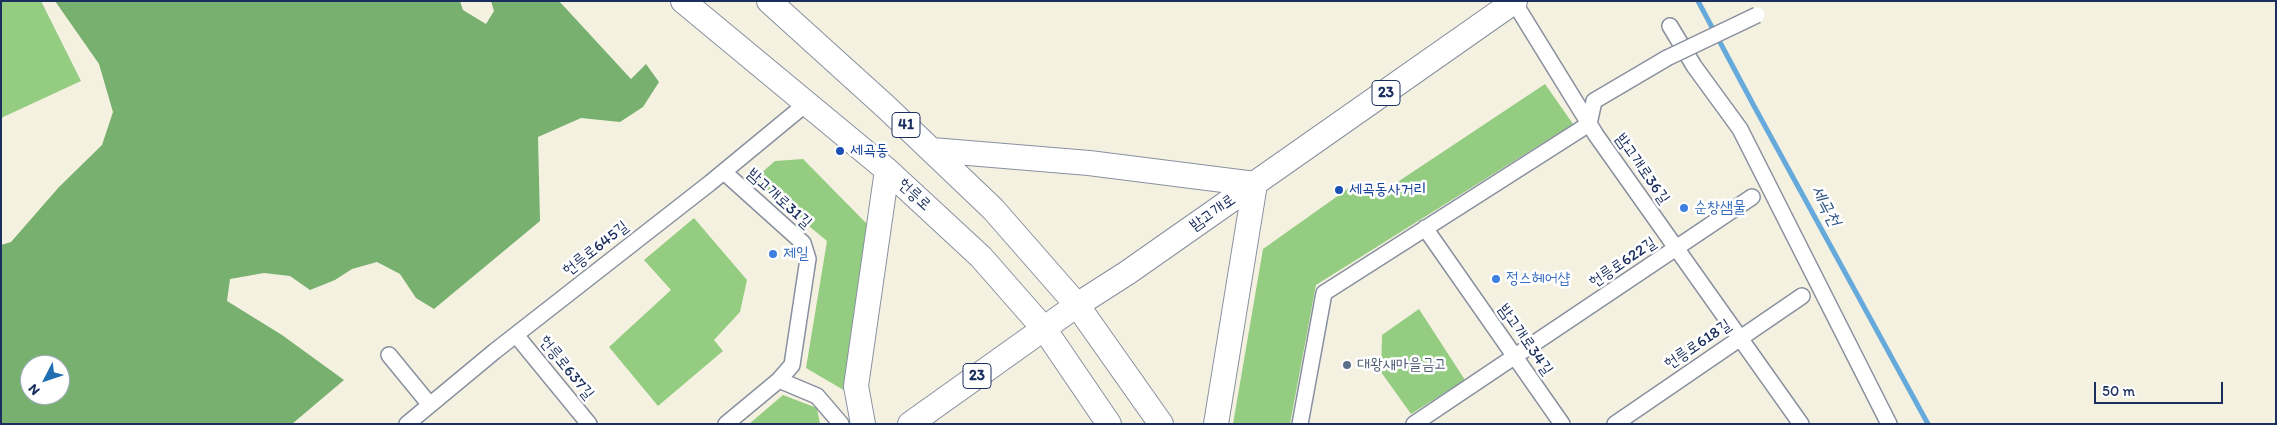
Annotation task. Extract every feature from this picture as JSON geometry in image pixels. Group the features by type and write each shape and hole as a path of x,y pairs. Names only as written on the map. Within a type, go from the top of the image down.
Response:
{"main road":[{"name":"헌릉로","path":"683,1 887,170 981,257 1045,330 1109,424"},
{"name":"41","path":"769,1 932,150 993,209 1077,305 1161,424"},
{"name":"밤고개로","path":"910,424 1045,330 1077,305 1256,184 1515,2"},
{"path":"932,150 1089,163 1256,184 1216,424"},
{"path":"863,424 856,386 887,170"}],"street":[{"name":"밤고개로36길","path":"1515,2 1589,124 1802,424"},
{"path":"1300,424 1324,293 1589,124 1594,101 1668,58 1756,15"},
{"path":"1670,26 1694,66 1740,129 1889,424"},
{"name":"헌릉로645길","path":"408,424 516,335 724,172 807,103"},
{"name":"밤고개로31길","path":"724,172 803,243 808,259 792,365 779,380"},
{"name":"헌릉로622길","path":"1414,424 1752,197"},
{"name":"밤고개로34길","path":"1425,228 1562,424"},
{"name":"헌릉로618길","path":"1615,424 1802,296"},
{"name":"헌릉로637길","path":"516,335 589,424"},
{"path":"389,356 430,405"},
{"path":"726,424 779,380 817,396 841,424"}],"green space":[{"path":"1,1 41,1 81,81 1,118"},
{"path":"55,1 460,1 463,10 486,24 494,11 491,1 559,1 631,79 646,64 659,82 643,107 620,122 581,118 538,137 540,221 434,309 416,298 400,274 377,262 352,269 335,280 310,290 290,276 264,273 230,279 227,301 282,335 344,380 292,424 1,424 1,245 11,242 59,187 102,145 113,112 99,64"},
{"path":"1545,84 1573,124 1316,285 1290,424 1233,424 1263,249 1356,183 1384,191"},
{"path":"803,159 868,225 847,392 806,368 827,241 753,180 775,161"},
{"path":"694,218 747,280 740,312 714,340 723,351 658,406 609,347 671,290 644,260"},
{"path":"1419,309 1465,380 1411,414 1381,372 1382,335"},
{"path":"783,395 817,408 820,424 749,424"}],"waterway":[{"name":"세곡천","path":"1698,1 1928,424"}],"place":[{"name":"세곡동","path":"840,151"},
{"name":"세곡동사거리","path":"1339,190"},
{"name":"순창샘물","path":"1684,208"},
{"name":"제일","path":"773,254"},
{"name":"정스헤어샵","path":"1496,279"},
{"name":"대왕새마을금고","path":"1347,365"}]}
